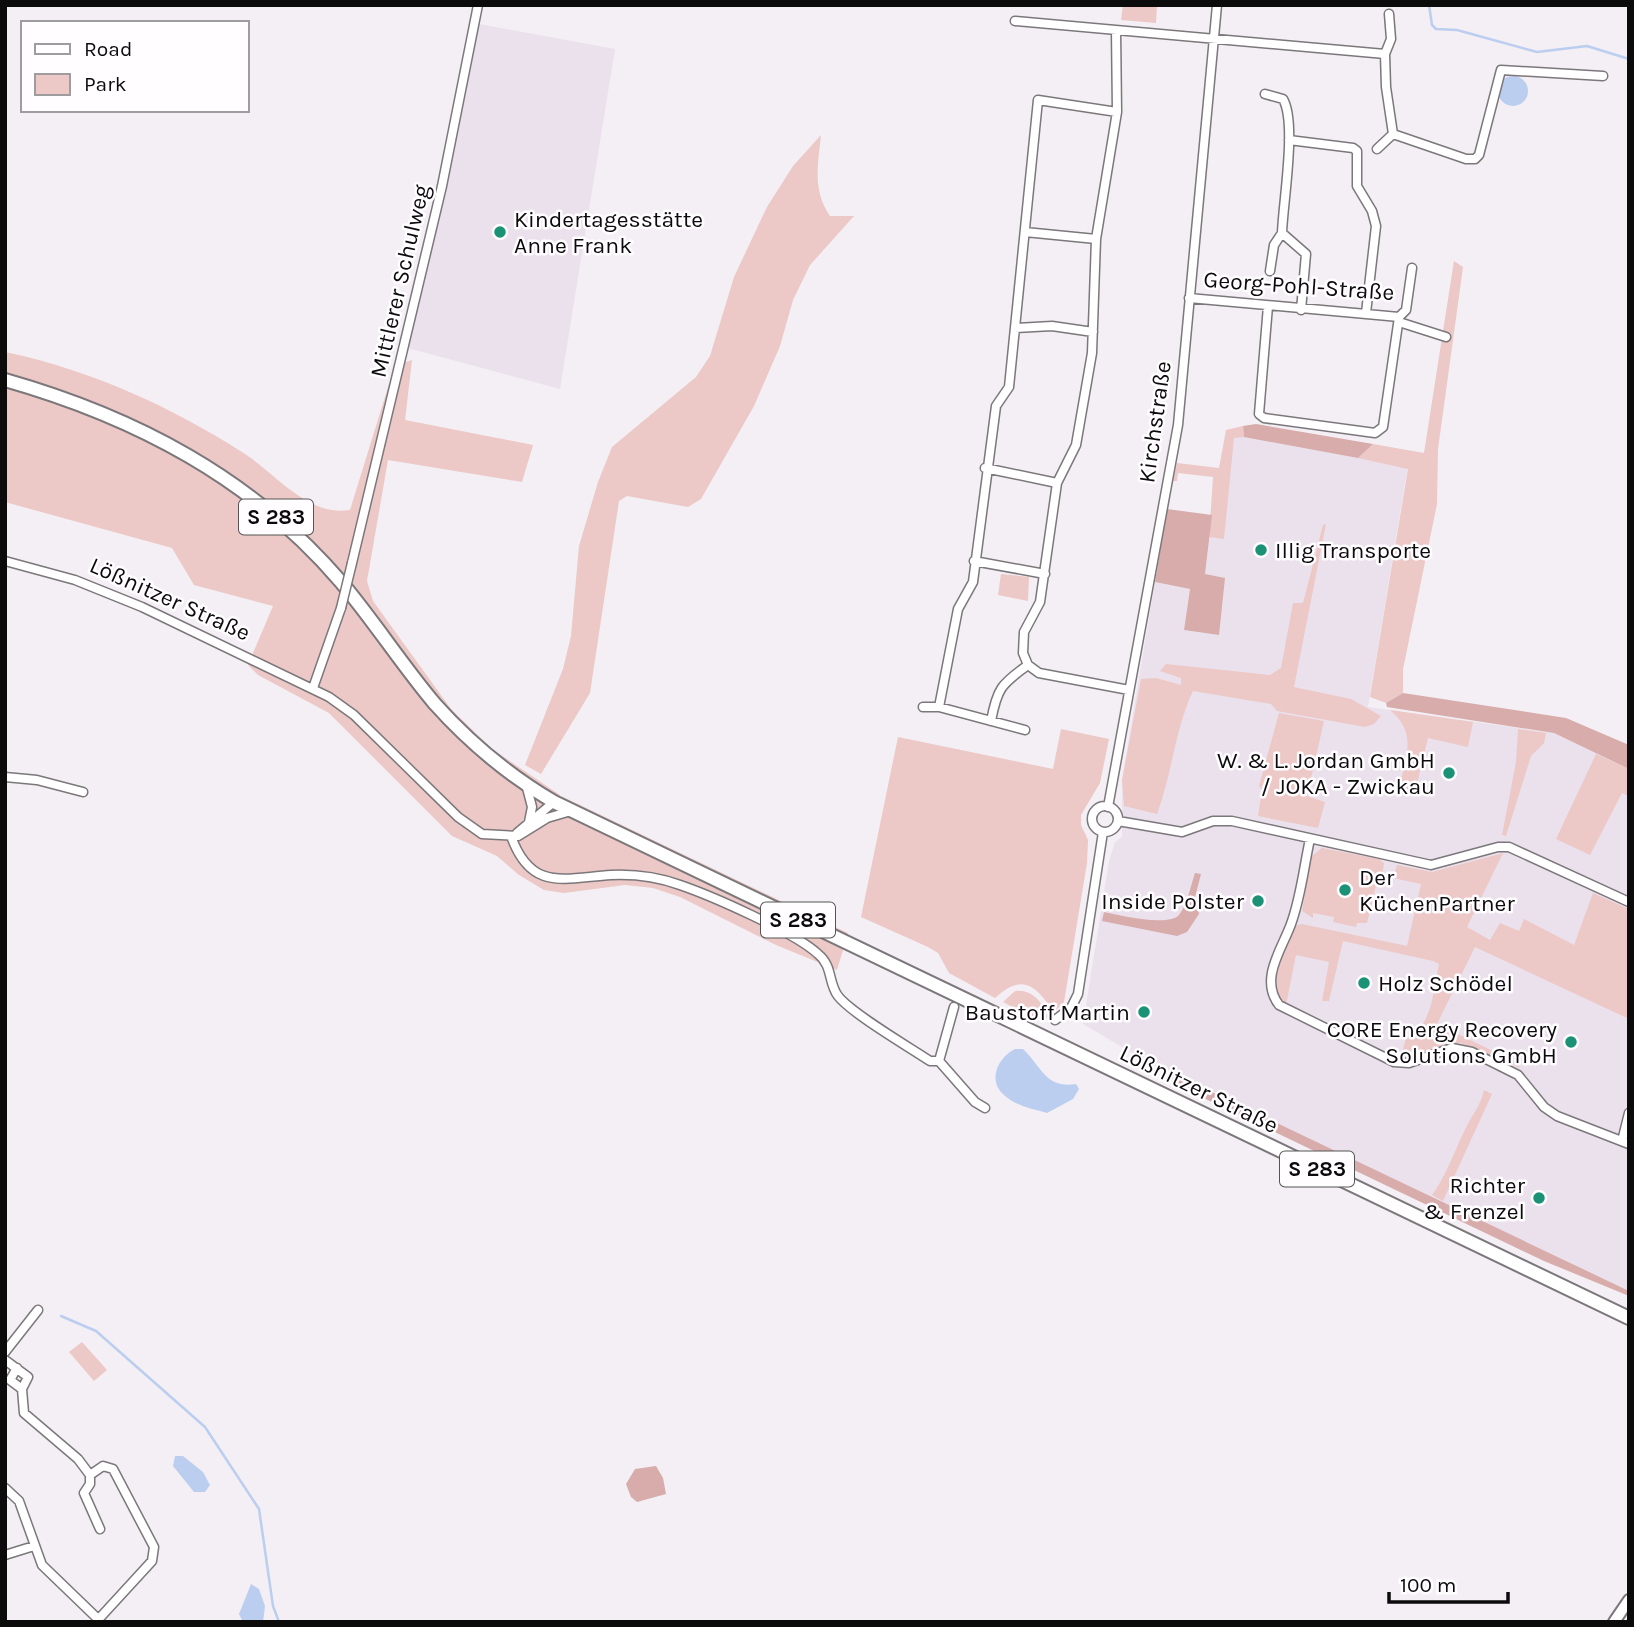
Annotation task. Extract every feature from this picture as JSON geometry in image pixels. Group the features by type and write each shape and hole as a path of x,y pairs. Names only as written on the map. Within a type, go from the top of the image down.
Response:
{"main road":[{"name":"S 283","path":"5,380 83,404 149,433 205,463 244,491 285,525 333,573 428,695 457,727 526,784 571,811"},
{"name":"Lößnitzer Straße","path":"571,811 1629,1318"},
{"path":"1614,1622 1629,1600"}],"street":[{"name":"Mittlerer Schulweg","path":"313,688 341,608 352,563 442,186 478,5"},
{"name":"Kirchstraße","path":"1055,1020 1071,1008 1078,994 1102,832 1094,825 1093,817 1099,808 1108,807 1178,425 1217,5"},
{"path":"1389,14 1391,39 1385,54 1386,87 1393,134"},
{"path":"1015,21 1385,54"},
{"path":"1116,30 1117,112 1096,239 1093,332 1076,445 1057,483 1040,602 1024,632 1023,653 1028,665 1039,673 1129,690"},
{"path":"1393,134 1475,159 1479,155 1501,69 1603,76"},
{"path":"1265,94 1283,99 1287,106 1289,140 1282,233 1274,246 1270,271"},
{"path":"939,707 958,609 973,582 985,468 996,406 1009,387 1038,100 1117,112"},
{"path":"1377,149 1393,134"},
{"path":"1289,140 1353,148 1357,151 1357,186 1372,211 1376,226 1366,313"},
{"path":"1025,232 1096,239"},
{"path":"1282,233 1306,254 1301,310"},
{"name":"Georg-Pohl-Straße","path":"1189,298 1301,310 1366,313 1399,319 1406,310 1412,268"},
{"path":"1268,306 1259,414 1264,418 1375,433 1382,427 1399,319 1446,337"},
{"path":"1015,328 1052,326 1093,332"},
{"path":"985,468 1057,483"},
{"name":"Lößnitzer Straße","path":"5,561 75,580 142,607 313,688 354,715 468,826 482,834 511,836"},
{"path":"974,562 1045,574"},
{"path":"990,720 997,692 1006,680 1028,665"},
{"path":"923,707 939,707 1025,730"},
{"path":"5,777 37,780 83,792"},
{"path":"526,784 533,807 528,824"},
{"path":"511,836 554,802"},
{"path":"547,818 554,802"},
{"path":"1108,807 1115,811 1118,821"},
{"path":"511,836 526,833 547,818 571,811"},
{"path":"1102,832 1112,830 1118,821"},
{"path":"1118,821 1182,832 1213,821 1232,821 1431,865 1498,847 1509,847 1629,902"},
{"path":"511,836 527,868 542,875 569,881 628,875 669,881 709,897 801,942 827,964 840,999 930,1060 939,1062 975,1102 985,1108"},
{"path":"1310,839 1291,925 1275,956 1271,988 1279,1005 1394,1062 1409,1063 1452,1048 1472,1052 1518,1075 1544,1107 1557,1116 1626,1142 1629,1112"},
{"path":"939,1062 954,1007"},
{"path":"5,1352 38,1310"},
{"path":"5,1360 28,1377 22,1389 24,1413 78,1459 90,1475 90,1484 84,1493 100,1529"},
{"path":"17,1368 9,1380 22,1389"},
{"path":"5,1488 19,1501 42,1565 97,1620 155,1555 113,1469 103,1466 90,1475"},
{"path":"5,1555 34,1546"}],"shaded area":[{"path":"474,23 615,49 560,389 404,347"},
{"path":"1256,424 1373,444 1358,458 1244,437 1243,426"},
{"path":"1229,431 1408,466 1368,707 1554,733 1629,769 1629,1291 1142,1059 1083,1024 1109,861 1115,842 1122,837 1122,780 1155,582 1190,589 1184,630 1219,635 1205,575 1217,475 1223,477"},
{"path":"1167,509 1212,515 1205,574 1225,578 1219,635 1184,630 1190,589 1155,582"},
{"path":"1403,693 1566,718 1629,745 1629,769 1554,733 1387,707 1386,703"},
{"path":"1195,873 1201,874 1195,897 1199,914 1187,932 1177,936 1102,921 1104,912 1165,920 1179,915 1189,895"},
{"path":"1170,1072 1629,1291 1629,1296 1544,1261 1166,1080"},
{"path":"656,1466 663,1478 666,1494 637,1502 631,1497 626,1484 635,1469"}],"green space":[{"path":"1123,5 1157,5 1156,23 1121,20"},
{"path":"821,135 818,187 824,206 830,216 854,216 810,265 793,300 780,346 754,406 701,499 688,507 627,496 619,501 590,693 541,774 525,765 563,669 571,636 579,546 598,482 612,447 696,377 710,356 734,277 767,207 793,166"},
{"path":"1454,261 1463,267 1438,449 1437,504 1403,669 1403,693 1386,703 1370,697 1408,469 1358,458 1373,444 1424,453"},
{"path":"5,352 69,369 160,406 245,454 307,501 335,510 350,510 389,384 397,387 403,363 412,360 405,420 533,445 522,482 388,460 367,581 373,601 451,709 492,749 560,795 561,803 561,796 848,933 837,970 776,945 680,897 653,888 625,885 564,893 544,890 519,875 497,856 452,836 329,713 258,675 248,665 273,606 194,585 172,548 5,502"},
{"path":"1243,426 1244,437 1234,438 1224,539 1209,537 1213,477 1178,473 1177,481 1173,481 1177,463 1219,468 1226,430"},
{"path":"1326,524 1294,687 1351,699 1381,716 1374,724 1365,727 1277,711 1271,704 1193,691 1182,721 1157,814 1124,806 1122,780 1141,679 1156,678 1181,685 1181,678 1160,671 1166,664 1270,675 1281,668 1293,603 1303,603 1323,525"},
{"path":"1001,574 1029,577 1028,601 998,595"},
{"path":"1390,710 1473,722 1468,747 1428,738 1414,796 1398,792 1408,748 1404,728"},
{"path":"1279,713 1324,721 1307,796 1325,802 1318,828 1258,816 1262,791 1259,786"},
{"path":"1061,729 1109,739 1100,783 1081,815 1081,825 1088,840 1087,863 1064,1002 1054,1012 1035,989 1021,984 1005,990 995,998 949,973 938,953 861,917 898,737 1053,769"},
{"path":"1518,729 1546,733 1544,743 1531,756 1506,836 1502,835 1516,762"},
{"path":"1596,754 1629,769 1629,796 1622,793 1590,855 1556,839"},
{"path":"1322,848 1379,859 1384,863 1367,923 1357,923 1356,927 1333,922 1334,917 1313,913 1313,918 1302,911 1311,857"},
{"path":"1503,853 1467,927 1490,940 1500,923 1519,931 1524,919 1574,945 1593,893 1629,909 1629,1019 1475,947 1437,1024 1518,1063 1520,1068 1461,1043 1401,1057 1406,1038 1415,1033 1427,1017 1439,964 1433,961 1343,941 1329,1001 1322,1001 1329,962 1296,955 1286,1005 1280,997 1277,987 1278,966 1295,926 1302,924 1407,946 1421,884 1393,878 1397,865 1432,872"},
{"path":"1015,991 1032,994 1048,1018 1036,1019 1003,1002"},
{"path":"1484,1090 1492,1094 1443,1201 1432,1195 1448,1168"},
{"path":"82,1342 107,1370 94,1381 69,1352"}],"water":[{"path":"1513,76 1524,80 1528,91 1524,102 1513,106 1502,102 1498,91 1502,80"},
{"path":"1015,1049 1023,1049 1051,1080 1066,1085 1076,1084 1079,1089 1073,1099 1047,1113 1019,1104 1004,1095 996,1083 997,1070 1004,1058"},
{"path":"175,1456 183,1456 203,1472 210,1485 205,1492 194,1492 173,1466"},
{"path":"251,1584 259,1589 265,1606 263,1622 243,1622 239,1614"}],"waterway":[{"path":"1429,5 1432,25 1436,29 1457,30 1537,52 1587,46 1629,59"},
{"path":"61,1316 96,1331 205,1427 259,1509 273,1606 279,1622"}],"place":[{"name":"Kindertagesstätte Anne Frank","path":"500,232"},
{"name":"Illig Transporte","path":"1261,550"},
{"name":"W. & L. Jordan GmbH / JOKA - Zwickau","path":"1449,773"},
{"name":"Der KüchenPartner","path":"1345,890"},
{"name":"Inside Polster","path":"1258,901"},
{"name":"Holz Schödel","path":"1364,983"},
{"name":"Baustoff Martin","path":"1144,1012"},
{"name":"CORE Energy Recovery Solutions GmbH","path":"1571,1042"},
{"name":"Richter & Frenzel","path":"1539,1198"}]}
